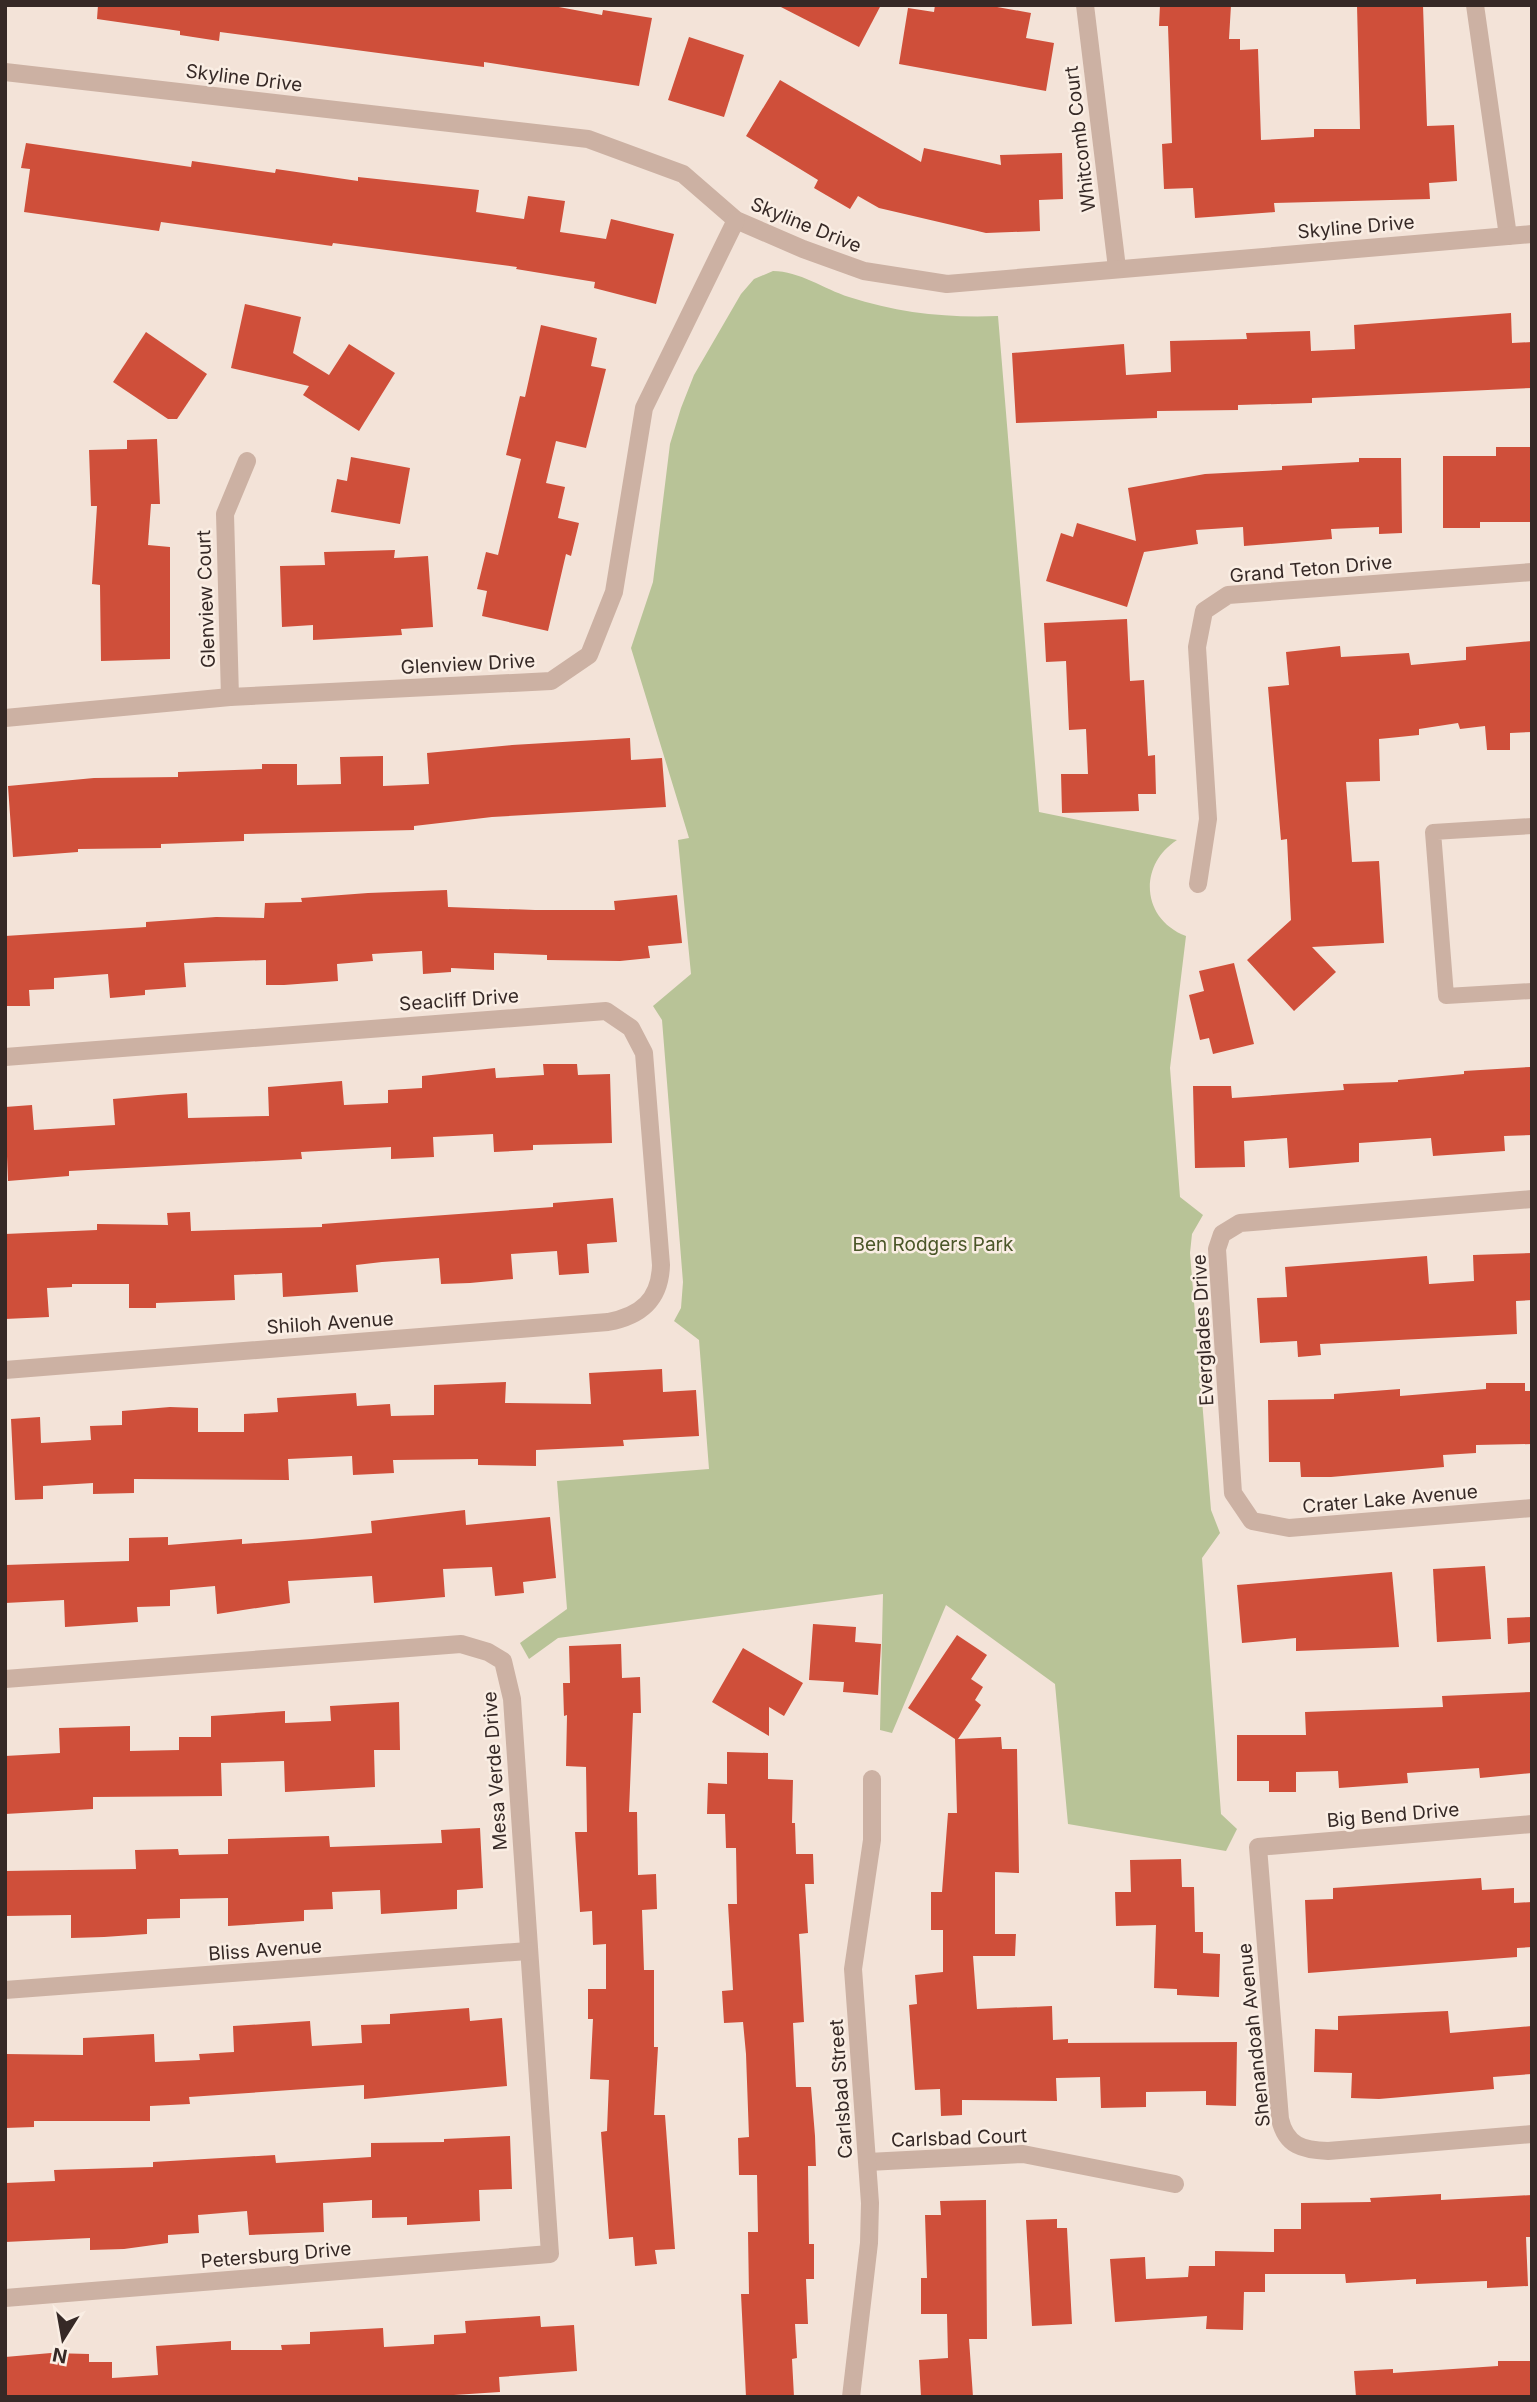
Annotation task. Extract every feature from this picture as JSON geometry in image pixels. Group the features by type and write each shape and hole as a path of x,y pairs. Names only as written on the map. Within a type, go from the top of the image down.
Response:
{"street":[{"name":"Whitcomb Court","path":"1085,5 1117,268"},
{"path":"1475,5 1508,236"},
{"name":"Skyline Drive","path":"5,72 588,139 683,174 736,220 864,271 947,284 1532,234"},
{"name":"Glenview Drive","path":"5,718 230,697 551,681 589,656 614,592 644,408 736,220"},
{"name":"Glenview Court","path":"230,697 225,514 247,461"},
{"name":"Grand Teton Drive","path":"1198,884 1208,819 1197,648 1204,611 1228,595 1532,572"},
{"name":"Seacliff Drive","path":"5,1056 595,1010 615,1014 637,1034 644,1053 662,1265 661,1279 651,1301"},
{"name":"Everglades Drive","path":"1252,1521 1233,1493 1217,1249 1222,1234 1240,1223 1532,1199"},
{"name":"Shiloh Avenue","path":"5,1370 608,1322 628,1319 651,1301"},
{"name":"Crater Lake Avenue","path":"1252,1521 1289,1528 1532,1508"},
{"name":"Mesa Verde Drive","path":"5,1679 461,1644 488,1651 503,1661 512,1699 550,2254"},
{"name":"Carlsbad Street","path":"851,2397 869,2243 867,2162 853,1969 872,1840 872,1779"},
{"name":"Big Bend Drive","path":"1258,1847 1532,1824"},
{"name":"Shenandoah Avenue","path":"1258,1847 1280,2119 1283,2132 1293,2145 1308,2150 1328,2151 1532,2134"},
{"name":"Bliss Avenue","path":"5,1990 528,1951"},
{"name":"Carlsbad Court","path":"867,2162 1023,2154 1175,2184"},
{"name":"Petersburg Drive","path":"5,2298 550,2254"}],"lane":[{"path":"1532,826 1433,832 1446,996 1532,991"}],"green space":[{"name":"Ben Rodgers Park","path":"773,271 802,277 849,297 904,311 998,316 1039,812 1177,840 1164,851 1156,863 1150,891 1153,905 1160,917 1171,928 1186,936 1170,1068 1180,1197 1203,1215 1192,1234 1190,1253 1211,1510 1220,1533 1202,1558 1221,1814 1237,1829 1226,1851 1068,1824 1055,1684 946,1605 892,1733 880,1730 883,1594 558,1638 529,1659 520,1643 567,1609 557,1481 709,1469 699,1340 674,1321 681,1308 683,1282 662,1020 653,1006 691,974 678,840 689,838 631,648 653,582 670,444 681,408 694,375 741,294 754,279"}],"building":[{"path":"98,5 548,5 602,15 603,10 652,18 639,86 484,62 484,67 220,32 219,41 180,35 180,31 97,19"},
{"path":"777,5 881,5 859,47"},
{"path":"935,5 986,5 1031,13 1026,38 1054,43 1046,91 899,64 908,8 934,12"},
{"path":"1160,5 1231,5 1229,39 1240,39 1240,50 1258,49 1261,140 1314,137 1314,129 1360,129 1357,5 1423,5 1427,126 1454,125 1457,181 1429,183 1430,199 1274,203 1275,212 1195,218 1193,188 1164,189 1162,144 1172,143 1168,26 1159,26"},
{"path":"689,37 744,55 724,117 668,100"},
{"path":"780,80 921,162 924,148 1001,165 1000,155 1062,153 1063,199 1039,200 1040,231 986,233 879,208 858,196 850,209 814,188 818,180 746,136"},
{"path":"26,143 191,167 192,161 275,173 276,169 358,181 358,177 479,190 476,212 524,219 528,196 565,201 560,232 606,239 611,219 674,234 656,304 594,288 595,282 516,269 517,267 333,243 332,246 161,222 159,231 24,212 30,169 21,168"},
{"path":"245,304 301,317 293,353 329,375 349,344 395,373 359,431 303,395 309,386 231,368"},
{"path":"1511,313 1512,343 1532,342 1532,388 1312,398 1312,403 1238,405 1238,410 1157,411 1157,418 1016,423 1012,353 1124,344 1126,375 1171,372 1170,341 1247,339 1246,333 1310,331 1311,351 1355,349 1354,325"},
{"path":"541,325 597,338 591,366 606,369 586,448 556,441 546,483 565,487 558,518 579,523 571,556 566,554 548,631 482,616 487,591 477,589 486,552 498,555 521,459 506,455 520,396 525,397"},
{"path":"146,332 207,374 177,419 168,419 113,382"},
{"path":"157,439 160,504 151,504 148,545 170,547 170,659 101,661 100,585 92,584 97,506 91,506 89,450 127,449 127,440"},
{"path":"1496,447 1532,447 1532,522 1480,522 1480,528 1443,528 1443,456 1496,456"},
{"path":"351,457 410,468 400,524 331,512 337,479 347,481"},
{"path":"1359,458 1401,458 1402,533 1379,534 1379,527 1331,529 1332,539 1244,546 1243,527 1196,530 1198,544 1144,552 1127,607 1046,581 1061,533 1073,537 1077,523 1136,541 1128,488 1205,474 1359,462"},
{"path":"395,550 394,558 428,556 433,627 401,629 402,635 313,640 313,625 282,627 280,566 325,565 324,552"},
{"path":"1127,619 1130,681 1144,680 1148,756 1155,755 1156,794 1138,794 1139,811 1062,813 1061,774 1088,774 1086,729 1069,730 1066,661 1046,662 1044,623"},
{"path":"1532,641 1532,732 1510,733 1510,750 1487,750 1485,726 1460,729 1458,723 1419,729 1419,735 1379,739 1380,781 1346,782 1352,862 1379,861 1384,943 1312,947 1336,972 1294,1011 1247,960 1291,920 1287,839 1281,840 1268,687 1289,685 1286,652 1340,646 1341,657 1409,653 1411,665 1466,660 1466,647"},
{"path":"630,738 631,760 662,758 666,807 492,817 414,826 414,830 244,834 244,841 161,844 161,848 78,849 78,852 13,857 8,786 94,778 178,777 178,772 262,769 262,764 297,764 297,785 341,784 340,757 383,756 383,786 429,784 427,753"},
{"path":"447,890 448,907 535,910 615,910 614,901 677,895 682,943 648,946 650,958 620,961 547,960 547,955 494,953 494,970 451,968 451,972 423,974 422,951 372,954 373,961 337,964 338,981 284,985 266,985 266,960 184,963 186,987 145,990 145,995 110,998 108,974 54,978 54,989 29,990 30,1006 5,1006 5,936 146,927 146,922 216,917 264,918 265,903 302,902 301,898 368,893"},
{"path":"1234,963 1254,1044 1213,1054 1209,1038 1200,1040 1189,995 1204,991 1199,971"},
{"path":"543,1064 577,1064 578,1075 610,1074 612,1143 533,1145 533,1150 494,1152 493,1134 433,1137 434,1157 391,1159 391,1147 301,1152 302,1159 69,1171 69,1176 8,1181 5,1107 32,1105 34,1130 115,1125 113,1099 187,1093 188,1118 269,1116 268,1087 342,1081 344,1105 388,1103 388,1090 422,1088 422,1076 495,1068 496,1078 544,1075"},
{"path":"1530,1067 1532,1135 1504,1136 1505,1151 1433,1156 1431,1138 1359,1143 1359,1162 1289,1168 1287,1138 1244,1141 1245,1167 1195,1168 1193,1086 1231,1086 1232,1098 1344,1090 1343,1084 1398,1082 1464,1074 1464,1071"},
{"path":"613,1198 617,1242 587,1244 589,1273 559,1275 557,1251 511,1254 513,1279 470,1283 441,1284 439,1258 382,1262 356,1265 358,1292 283,1297 282,1273 234,1275 235,1300 156,1303 156,1308 129,1308 129,1284 72,1284 72,1287 47,1288 49,1317 5,1319 5,1234 97,1230 97,1224 168,1225 167,1213 190,1212 191,1231 322,1227 322,1224 553,1207 553,1203"},
{"path":"1532,1253 1532,1300 1516,1301 1517,1334 1320,1344 1321,1355 1298,1357 1297,1341 1260,1343 1257,1298 1287,1297 1285,1267 1427,1256 1429,1284 1474,1281 1473,1255"},
{"path":"662,1369 663,1392 696,1390 699,1436 623,1440 624,1446 536,1450 536,1466 478,1465 478,1459 393,1460 394,1473 353,1475 352,1456 288,1459 289,1480 134,1479 134,1493 93,1494 93,1483 43,1486 43,1499 15,1500 11,1419 40,1417 41,1443 91,1440 90,1426 122,1425 122,1411 170,1407 198,1408 198,1432 244,1432 244,1414 278,1412 277,1398 356,1393 357,1406 390,1404 391,1416 434,1415 434,1385 506,1382 505,1403 591,1404 589,1373"},
{"path":"1486,1383 1525,1383 1525,1391 1532,1391 1532,1444 1476,1445 1476,1453 1443,1455 1444,1467 1331,1477 1301,1477 1300,1462 1269,1462 1268,1400 1334,1399 1334,1394 1400,1389 1400,1396 1486,1389"},
{"path":"465,1510 466,1525 550,1517 556,1578 523,1582 524,1593 495,1596 492,1567 443,1569 445,1597 374,1603 372,1576 288,1581 290,1603 217,1614 215,1586 170,1590 170,1606 137,1607 138,1622 65,1627 64,1600 5,1603 5,1565 129,1561 129,1538 168,1537 168,1545 242,1539 242,1544 312,1539 372,1533 371,1521"},
{"path":"1485,1566 1491,1639 1437,1642 1433,1569"},
{"path":"1392,1572 1399,1647 1296,1651 1296,1638 1242,1643 1237,1585"},
{"path":"1532,1617 1532,1642 1508,1644 1507,1618"},
{"path":"813,1624 856,1627 855,1642 881,1644 878,1695 843,1692 844,1682 809,1680"},
{"path":"957,1635 987,1655 971,1679 983,1687 975,1700 981,1705 958,1739 1001,1737 1002,1749 1017,1749 1019,1873 995,1872 995,1934 1016,1934 1015,1956 973,1956 977,2009 1052,2006 1053,2040 1068,2039 1068,2043 1237,2042 1236,2106 1206,2105 1206,2091 1146,2092 1146,2107 1101,2108 1100,2077 1056,2078 1057,2101 962,2100 962,2115 941,2116 940,2089 915,2090 909,2005 917,2004 915,1975 943,1972 943,1930 931,1930 931,1892 942,1892 948,1813 957,1813 955,1739 908,1708"},
{"path":"621,1644 622,1678 640,1677 641,1713 633,1713 629,1812 637,1812 638,1875 656,1874 657,1909 642,1910 644,1970 654,1970 654,2047 658,2047 654,2115 665,2115 675,2249 655,2250 657,2264 635,2266 633,2237 609,2239 601,2132 607,2131 609,2080 590,2079 593,2019 588,2019 588,1989 606,1989 606,1944 593,1945 592,1911 580,1912 575,1832 587,1832 586,1767 566,1766 567,1715 564,1716 563,1683 570,1683 569,1646"},
{"path":"743,1648 803,1683 784,1716 769,1707 769,1736 712,1702"},
{"path":"1532,1692 1532,1773 1480,1778 1479,1768 1407,1773 1408,1783 1339,1788 1338,1771 1296,1772 1296,1792 1269,1792 1269,1781 1237,1781 1237,1735 1306,1735 1305,1712 1443,1707 1442,1696"},
{"path":"399,1702 400,1750 374,1750 375,1787 285,1792 284,1761 221,1763 222,1796 93,1797 93,1809 5,1814 5,1756 60,1753 59,1728 130,1726 130,1751 179,1750 179,1737 211,1737 211,1716 285,1711 285,1723 331,1721 330,1706"},
{"path":"727,1752 768,1753 768,1779 793,1780 792,1823 795,1823 796,1854 813,1854 814,1884 805,1884 808,1933 799,1934 804,2022 793,2023 796,2087 811,2087 816,2166 808,2166 809,2244 814,2244 814,2279 806,2279 808,2324 795,2324 797,2358 792,2359 794,2397 746,2397 741,2294 749,2294 748,2232 758,2232 757,2175 739,2175 738,2138 749,2137 746,2054 743,2022 724,2023 722,1991 733,1990 728,1904 737,1904 736,1848 726,1848 725,1814 707,1814 708,1783 727,1784"},
{"path":"480,1828 483,1888 457,1890 457,1909 381,1914 380,1890 332,1892 333,1909 304,1910 304,1921 228,1926 228,1898 180,1899 180,1918 147,1919 147,1934 71,1938 71,1915 5,1916 5,1871 136,1869 135,1850 178,1849 179,1855 228,1854 228,1839 329,1836 330,1847 442,1843 441,1830"},
{"path":"1181,1859 1182,1887 1194,1887 1195,1932 1203,1932 1203,1953 1220,1954 1219,1997 1177,1995 1177,1989 1154,1988 1156,1925 1116,1926 1115,1892 1131,1892 1130,1860"},
{"path":"1481,1878 1482,1890 1514,1888 1514,1903 1532,1902 1532,1947 1517,1948 1517,1957 1308,1973 1305,1900 1333,1899 1333,1888"},
{"path":"469,2008 470,2021 502,2018 507,2086 364,2099 364,2085 189,2097 190,2104 150,2106 150,2121 34,2121 34,2127 5,2128 5,2054 83,2055 83,2038 154,2034 155,2062 200,2060 199,2054 234,2052 233,2026 310,2021 312,2046 362,2043 361,2025 390,2024 390,2014"},
{"path":"1448,2011 1450,2033 1532,2026 1532,2074 1493,2077 1494,2089 1379,2099 1351,2098 1352,2073 1314,2072 1315,2029 1338,2030 1338,2016"},
{"path":"510,2136 512,2189 479,2190 480,2221 407,2225 407,2217 372,2218 372,2200 323,2203 324,2232 249,2235 247,2211 198,2215 199,2233 168,2235 168,2243 124,2249 90,2250 90,2238 5,2242 5,2183 55,2181 54,2170 153,2167 153,2162 275,2155 276,2163 371,2157 371,2143 444,2142 444,2139"},
{"path":"1441,2194 1441,2200 1532,2195 1532,2237 1526,2237 1528,2286 1487,2288 1487,2281 1416,2284 1416,2279 1346,2283 1345,2274 1265,2274 1265,2292 1244,2292 1243,2330 1206,2329 1207,2316 1115,2322 1110,2259 1145,2257 1146,2279 1188,2277 1189,2266 1215,2266 1215,2251 1274,2252 1274,2229 1301,2229 1301,2203 1371,2202 1370,2198"},
{"path":"986,2200 987,2339 969,2339 973,2397 921,2397 919,2360 948,2358 947,2314 921,2314 921,2278 927,2278 925,2215 941,2215 940,2201"},
{"path":"1057,2219 1057,2228 1067,2228 1072,2324 1032,2326 1026,2220"},
{"path":"540,2316 541,2327 574,2325 577,2371 499,2377 500,2392 423,2397 5,2397 5,2357 51,2353 89,2354 89,2362 112,2362 112,2378 158,2375 156,2346 231,2341 231,2350 282,2350 281,2345 310,2344 310,2332 383,2328 384,2347 434,2344 434,2335 466,2333 465,2321"},
{"path":"1498,2361 1532,2361 1532,2397 1356,2397 1354,2371 1393,2369 1393,2373 1498,2366"}]}
